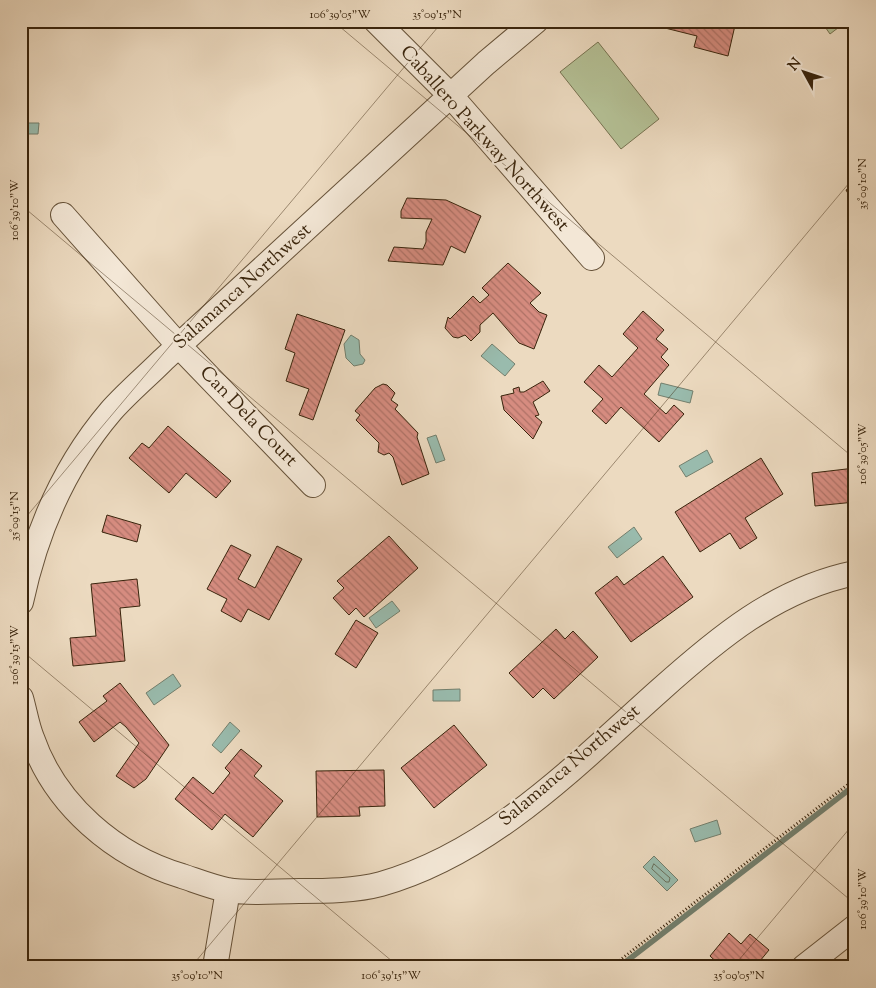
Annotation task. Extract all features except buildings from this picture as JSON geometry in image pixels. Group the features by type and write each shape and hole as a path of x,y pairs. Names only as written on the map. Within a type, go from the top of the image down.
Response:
{"street":[{"name":"Caballero Parkway Northwest","path":"376,21 451,96 592,258"},
{"name":"Salamanca Northwest","path":"21,602 30,561 50,507 78,455 111,411 486,63 536,21"},
{"name":"Can Dela Court","path":"63,215 179,346 313,485"},
{"name":"Salamanca Northwest","path":"21,698 32,740 54,781 70,804 95,830 130,855 172,874 228,890 316,891 380,885 465,848 533,801 697,657 756,612 807,588 836,577 855,573"},
{"path":"215,967 228,890"},
{"path":"804,967 855,927"}],"path":[{"path":"611,967 855,779"}],"shaded area":[{"path":"821,21 847,21 830,34"},
{"path":"598,42 659,119 621,149 560,72"}],"water":[{"path":"21,123 39,123 38,134 21,134"},
{"path":"351,335 359,340 360,354 365,360 363,364 354,366 346,358 344,344"},
{"path":"492,344 515,364 505,376 481,356"},
{"path":"661,383 693,391 690,403 658,395"},
{"path":"436,435 445,460 436,463 427,438"},
{"path":"707,450 713,462 686,477 679,466"},
{"path":"634,527 642,539 617,558 608,547"},
{"path":"392,601 400,611 376,628 369,618"},
{"path":"173,674 181,686 154,705 146,693"},
{"path":"460,689 460,701 433,701 433,690"},
{"path":"230,722 240,731 221,753 212,745"},
{"path":"717,820 721,834 695,842 690,829"},
{"path":"654,856 678,880 667,891 643,867"}],"waterway":[{"path":"619,967 855,785"}]}
